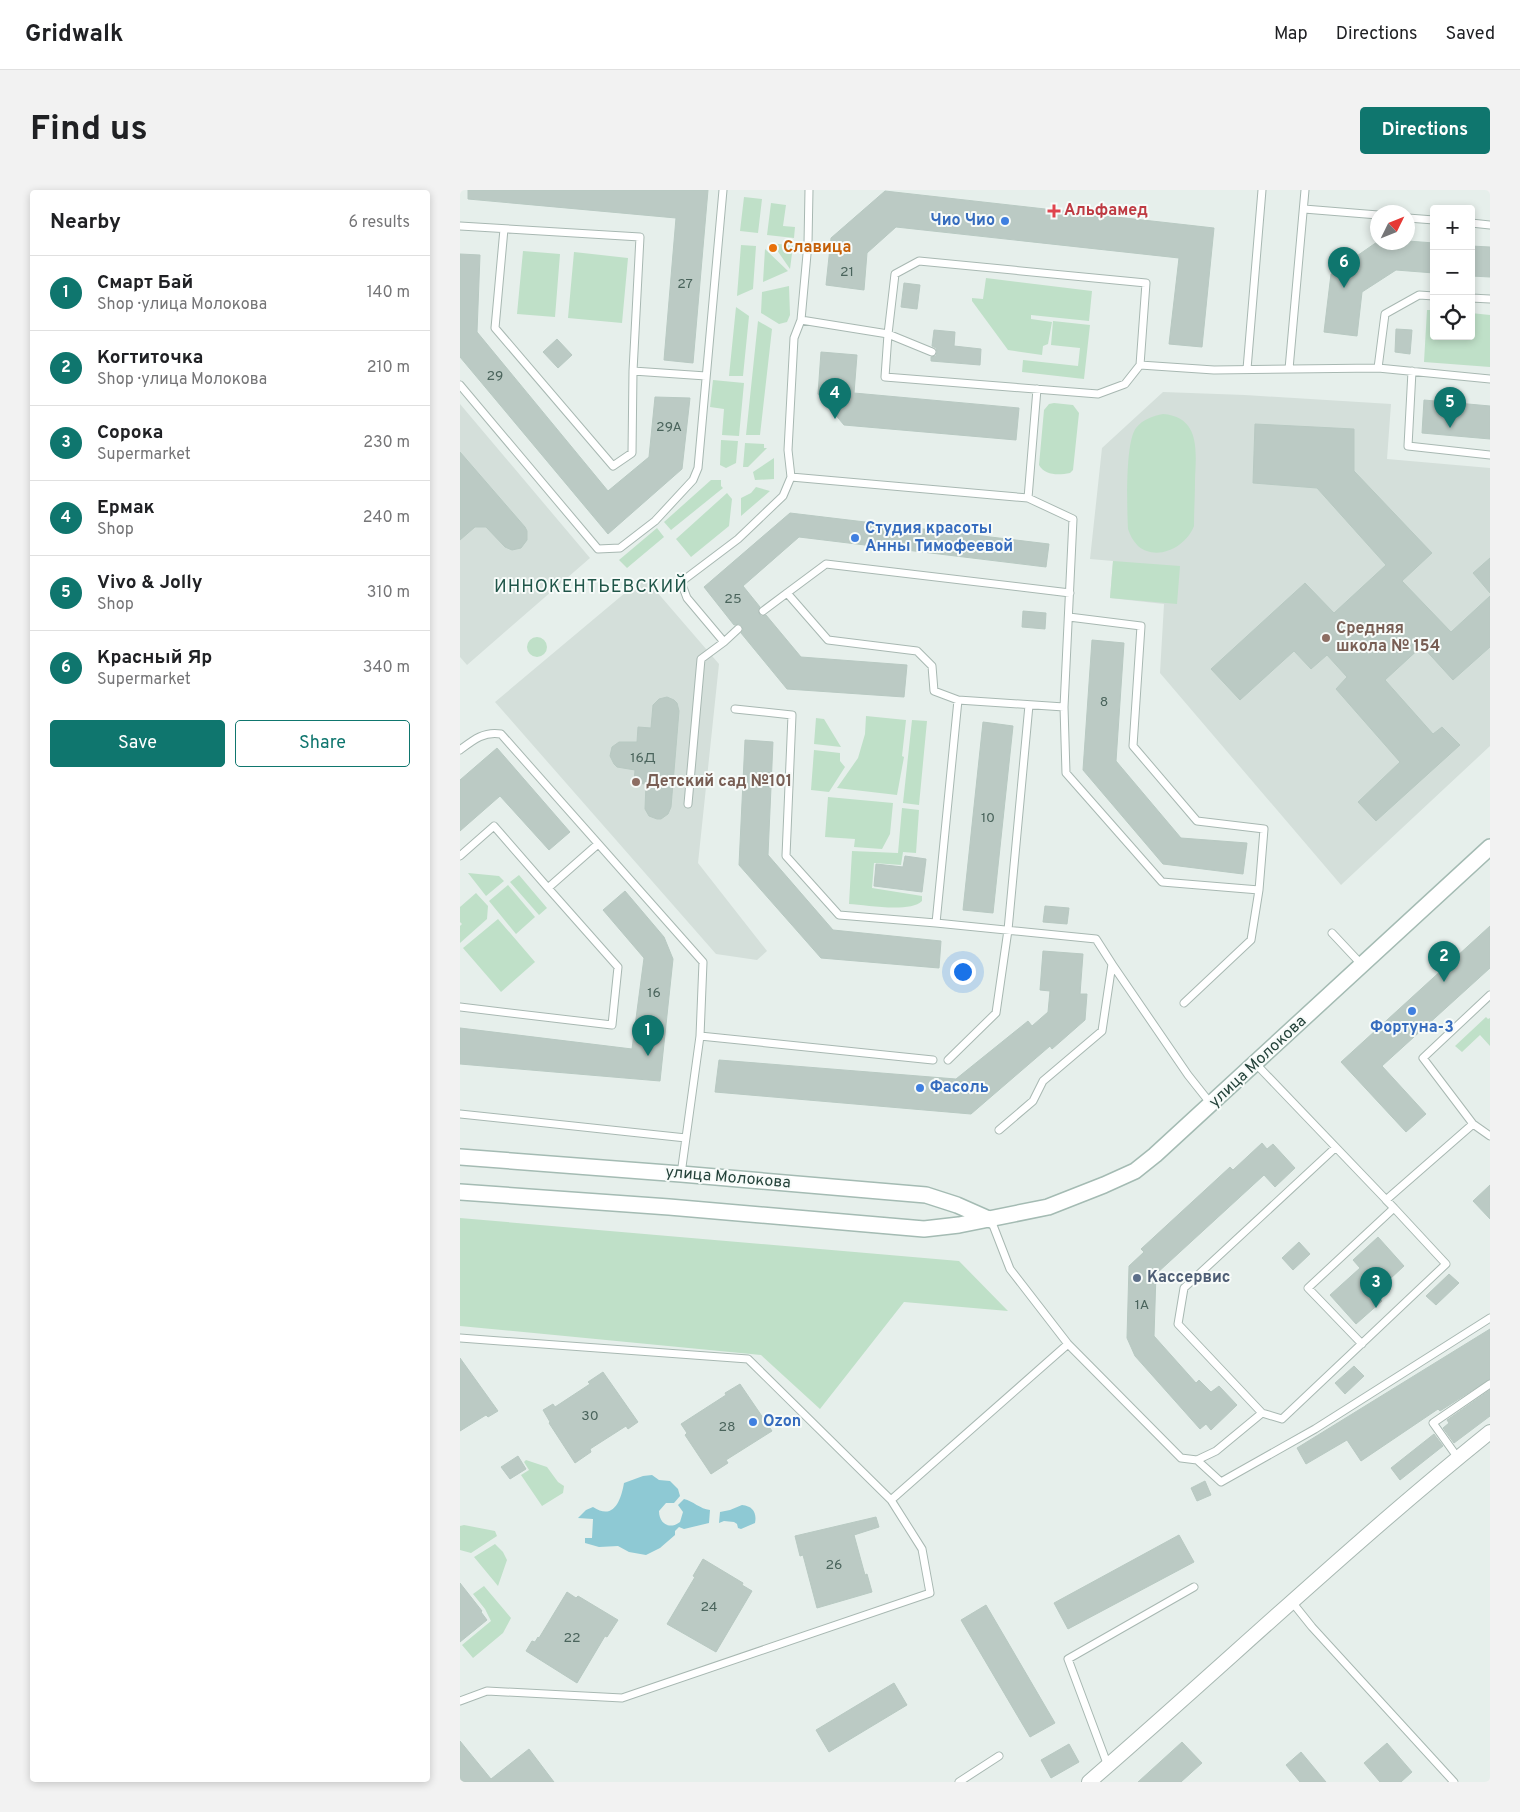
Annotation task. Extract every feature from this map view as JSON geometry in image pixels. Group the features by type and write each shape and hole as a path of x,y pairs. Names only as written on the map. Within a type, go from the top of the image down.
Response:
{"street":[{"name":"улица Молокова","path":"460,1192 662,1206 924,1229 991,1220 1048,1207 1135,1171 1256,1064 1490,847"},
{"name":"улица Молокова","path":"460,1157 926,1195 957,1205 991,1220"},
{"path":"1089,1782 1292,1602 1490,1432"}],"lane":[{"path":"460,386 598,549 620,548 655,521 694,480 698,468 723,190"},
{"path":"724,642 687,598 681,582 738,539 776,503 786,492 791,477 788,450 794,338 801,320 808,243 810,190"},
{"path":"1247,369 1262,190"},
{"path":"1289,369 1305,190"},
{"path":"1304,209 1370,214"},
{"path":"1415,219 1430,220"},
{"path":"1475,223 1490,225"},
{"path":"460,226 640,237 633,371 632,453 612,466 495,328 504,229"},
{"path":"919,261 1146,282 1140,365 1125,384 1098,394 885,377 895,274 919,261"},
{"path":"1378,368 1385,314 1419,295 1430,296"},
{"path":"1475,298 1490,299"},
{"path":"801,320 888,334 932,352"},
{"path":"1140,365 1214,370 1378,368 1490,379"},
{"path":"633,371 706,376"},
{"path":"1412,371 1408,446 1490,455"},
{"path":"1028,498 1037,389"},
{"path":"791,477 1028,498 1073,519 1064,707 1066,773 1162,882 1259,890"},
{"path":"762,611 826,564 1070,593"},
{"path":"787,593 828,640 918,651 932,666 934,691 958,700 1064,707"},
{"path":"1069,617 1142,626 1133,746 1197,821 1264,829 1259,890 1251,940 1184,1003"},
{"path":"688,804 701,659 738,629"},
{"path":"936,923 958,700"},
{"path":"948,1060 996,1013 1008,930 1029,705"},
{"path":"735,709 792,716 786,856 839,915 1096,940 1188,1075 1212,1104"},
{"path":"460,750 470,742 490,732 501,734 703,962 700,1036 681,1174"},
{"path":"460,856 494,826 618,967 612,1025 460,1007"},
{"path":"548,888 598,844"},
{"path":"1332,933 1362,966"},
{"path":"999,1130 1033,1101 1043,1080 1102,1031 1112,964"},
{"path":"1490,995 1423,1058 1473,1124 1490,1136"},
{"path":"700,1036 934,1060"},
{"path":"1256,1064 1446,1264 1282,1419 1262,1413 1178,1324 1184,1288 1335,1148"},
{"path":"460,1114 686,1138"},
{"path":"1386,1200 1473,1124"},
{"path":"1362,1344 1308,1288 1394,1208"},
{"path":"991,1220 1010,1269 1068,1344 1181,1458 1198,1460 1216,1451 1262,1413"},
{"path":"1198,1460 1221,1482 1315,1429 1490,1318"},
{"path":"460,1338 748,1359 891,1500 922,1549 930,1593 622,1698 488,1691 460,1702"},
{"path":"891,1500 1068,1344"},
{"path":"1458,1458 1433,1423 1490,1384"},
{"path":"1108,1766 1068,1658 1194,1586"},
{"path":"1292,1602 1312,1628 1454,1782"},
{"path":"959,1782 999,1756"}],"shaded area":[{"name":"Средняя школа № 154","path":"1163,392 1391,404 1387,459 1490,468 1490,746 1341,885 1160,673 1164,604 1110,598 1113,561 1090,559 1102,448"},
{"path":"460,404 590,558 467,665 460,657"},
{"name":"Детский сад №101","path":"644,577 719,664 698,863 767,951 757,960 716,954 495,702"}],"green space":[{"path":"744,197 762,199 758,233 740,231"},
{"path":"771,203 786,205 783,226 795,227 794,238 767,235"},
{"path":"772,243 793,246 790,269"},
{"path":"741,245 756,246 753,289 737,296"},
{"path":"765,249 788,271 763,282"},
{"path":"523,251 560,254 555,317 517,314"},
{"path":"574,252 628,258 622,323 568,318"},
{"path":"986,278 1092,291 1089,321 1031,315 1031,319 1052,322 1048,344 1043,346 1042,355 1008,350 972,301 972,298 983,299"},
{"path":"789,286 790,315 787,322 779,324 761,313 762,292"},
{"path":"736,307 749,316 743,376 729,376"},
{"path":"1427,310 1430,310 1430,340 1475,340 1475,313 1490,315 1490,367 1424,362"},
{"path":"758,321 772,329 760,435 746,435"},
{"path":"1053,321 1090,325 1084,379 1022,372 1023,360 1078,366 1080,348 1051,345"},
{"path":"713,380 744,383 739,436 722,435 724,409 710,407"},
{"path":"1049,404 1073,405 1079,413 1073,470 1070,473 1049,473 1039,465 1044,410"},
{"path":"1163,414 1184,422 1194,438 1196,458 1194,526 1190,534 1178,546 1170,550 1154,553 1138,546 1128,529 1128,461 1132,436 1136,428 1148,418"},
{"path":"721,440 738,441 736,463 726,468 720,465"},
{"path":"745,443 764,444 764,448 767,448 748,467 743,467"},
{"path":"774,458 774,479 755,480 753,472"},
{"path":"711,480 721,480 723,488 671,530 664,522"},
{"path":"756,487 770,491 741,516 741,498 751,493"},
{"path":"727,493 732,499 729,526 691,557 676,539"},
{"path":"657,528 664,537 627,568 619,560"},
{"path":"1113,561 1180,566 1177,604 1110,598"},
{"path":"533,637 541,637 547,643 547,651 541,657 533,657 527,651 527,643"},
{"path":"866,716 906,720 902,756 904,757 897,795 837,788 858,758 865,734"},
{"path":"816,718 824,719 841,747 814,744"},
{"path":"912,720 927,721 919,805 903,803"},
{"path":"814,750 840,753 840,761 845,767 829,792 811,790"},
{"path":"828,797 893,803 890,834 882,849 854,847 855,839 825,837"},
{"path":"902,808 919,810 916,853 903,852 901,865 874,863 872,888 922,896 922,901 908,907 876,907 849,904 852,851 898,853"},
{"path":"468,873 499,876 504,881 486,896"},
{"path":"519,875 547,908 539,915 510,882"},
{"path":"508,885 535,917 516,934 489,901"},
{"path":"476,893 488,906 487,919 460,943 460,926 462,924 460,922 460,907"},
{"path":"498,919 535,962 501,992 463,948"},
{"path":"1486,1017 1490,1018 1490,1046 1480,1035 1462,1052 1455,1046"},
{"path":"460,1218 959,1261 1008,1311 904,1302 820,1409 761,1355 460,1326"},
{"path":"526,1460 547,1467 558,1482 564,1486 563,1493 542,1506 521,1475 529,1470 524,1462"},
{"path":"464,1525 495,1531 497,1536 471,1553 460,1550 460,1526"},
{"path":"495,1544 503,1552 507,1560 498,1586 474,1557"},
{"path":"484,1586 511,1618 503,1633 473,1658 462,1645 491,1621 485,1609 473,1594"}],"water":[{"path":"652,1475 659,1480 670,1481 678,1489 680,1496 674,1503 666,1503 659,1511 659,1516 663,1522 672,1525 680,1522 683,1512 678,1505 684,1499 710,1510 709,1523 684,1529 679,1527 675,1531 675,1535 660,1548 646,1555 629,1552 618,1546 599,1547 585,1543 585,1538 592,1538 593,1519 578,1518 586,1510 593,1507 606,1512 611,1510 615,1507 621,1496 624,1483 643,1476"},
{"path":"742,1505 751,1508 755,1516 755,1523 741,1529 734,1522 724,1521 719,1523 720,1512"}],"building":[{"path":"468,190 708,190 693,363 664,360 676,218 468,199"},
{"path":"885,191 1214,228 1202,347 1169,344 1179,258 896,227 867,253 864,290 826,285 831,238"},
{"path":"1415,242 1430,243 1430,273 1396,270 1362,292 1357,336 1324,332 1331,274 1370,247 1370,250 1415,250"},
{"path":"1475,246 1490,247 1490,277 1475,276"},
{"path":"460,254 480,255 477,332 608,491 649,457 655,397 690,398 682,469 608,534 460,357"},
{"path":"904,283 920,285 917,309 901,307"},
{"path":"1396,329 1412,330 1410,354 1395,352"},
{"path":"934,330 955,332 954,346 981,349 980,365 931,361 931,357 936,356 937,352 936,348 932,346"},
{"path":"557,339 572,355 558,368 543,352"},
{"path":"821,352 857,355 854,393 1019,408 1016,440 844,425 818,394"},
{"path":"1424,400 1490,406 1490,439 1422,433"},
{"path":"1255,424 1354,429 1354,471 1432,553 1402,581 1451,632 1490,596 1490,647 1453,680 1422,646 1385,680 1433,734 1442,727 1460,745 1376,821 1358,802 1400,762 1336,689 1347,677 1327,655 1311,669 1294,651 1240,700 1211,669 1305,583 1334,613 1386,565 1317,488 1253,483"},
{"path":"460,452 525,527 527,540 521,548 512,550 505,547 486,527 475,527 460,540"},
{"path":"790,513 1049,544 1046,567 799,537 743,586 760,607 759,614 761,616 766,615 801,657 907,665 904,697 787,689 741,633 743,630 742,626 739,624 734,625 704,587"},
{"path":"1490,558 1490,593 1473,573"},
{"path":"1023,611 1046,613 1045,629 1022,627"},
{"path":"1092,640 1124,643 1116,761 1181,838 1247,843 1243,874 1163,864 1083,770"},
{"path":"667,697 677,703 679,711 671,807 668,814 661,819 657,819 649,816 645,809 646,784 634,783 635,770 617,767 610,756 612,747 619,742 637,742 638,727 651,728 653,705 659,699"},
{"path":"983,722 1013,726 993,913 963,910"},
{"path":"745,740 773,742 768,855 833,930 941,941 939,968 821,958 739,865"},
{"path":"497,748 570,832 549,850 500,796 460,831 460,780"},
{"path":"905,856 926,859 922,892 874,886 876,864 903,867"},
{"path":"625,891 664,937 673,959 660,1081 460,1064 460,1028 632,1049 644,958 603,910"},
{"path":"1045,906 1069,908 1067,924 1043,922"},
{"path":"1490,926 1490,968 1382,1066 1426,1114 1406,1132 1341,1062"},
{"path":"1043,951 1083,954 1080,994 1087,994 1085,1020 1052,1049 1050,1046 971,1114 715,1092 719,1060 956,1079 1028,1021 1032,1026 1048,1012 1050,991 1040,990"},
{"path":"1262,1143 1267,1149 1273,1144 1295,1168 1275,1187 1264,1175 1156,1274 1154,1336 1196,1383 1199,1380 1211,1392 1219,1386 1237,1405 1211,1430 1206,1424 1200,1429 1135,1356 1127,1338 1129,1266 1144,1252 1141,1249 1230,1167 1233,1170"},
{"path":"1490,1185 1490,1219 1473,1201"},
{"path":"1378,1237 1404,1266 1375,1293 1382,1301 1356,1324 1330,1295 1360,1268 1353,1260"},
{"path":"1299,1242 1310,1254 1293,1270 1282,1258"},
{"path":"1449,1274 1459,1283 1436,1305 1426,1296"},
{"path":"1490,1329 1490,1379 1440,1411 1438,1409 1361,1461 1347,1440 1306,1464 1297,1448"},
{"path":"460,1358 498,1411 488,1417 486,1415 460,1431"},
{"path":"1354,1366 1364,1376 1345,1394 1335,1383"},
{"path":"603,1372 638,1422 628,1429 626,1426 590,1449 591,1452 575,1463 549,1423 543,1410 553,1404 555,1407 590,1384 588,1382"},
{"path":"740,1384 772,1431 726,1460 728,1463 711,1474 685,1435 687,1433 681,1424"},
{"path":"1490,1390 1490,1416 1454,1443 1443,1428 1449,1423 1447,1420"},
{"path":"1434,1434 1443,1446 1400,1480 1391,1468"},
{"path":"518,1456 526,1469 510,1479 501,1467"},
{"path":"1205,1481 1211,1495 1197,1501 1191,1488"},
{"path":"876,1517 879,1527 854,1535 865,1575 867,1574 872,1592 817,1608 803,1555 800,1556 795,1536"},
{"path":"1179,1535 1194,1562 1068,1629 1054,1603"},
{"path":"703,1559 743,1583 742,1585 752,1591 716,1652 667,1624 695,1577 693,1576"},
{"path":"460,1583 487,1620 460,1642"},
{"path":"567,1592 576,1598 578,1596 618,1620 607,1637 605,1636 577,1683 526,1651 532,1641 535,1642 539,1638"},
{"path":"986,1605 1055,1723 1030,1737 961,1620"},
{"path":"894,1683 907,1705 829,1752 816,1730"},
{"path":"460,1741 491,1779 529,1749 554,1782 460,1782"},
{"path":"1182,1742 1202,1763 1181,1782 1138,1782"},
{"path":"1387,1743 1412,1772 1401,1782 1380,1782 1364,1763"},
{"path":"1069,1744 1079,1762 1051,1778 1041,1760"},
{"path":"1301,1752 1326,1782 1300,1782 1286,1765"}],"place":[{"name":"Альфамед","path":"1054,211"},
{"name":"Чио Чио","path":"1005,221"},
{"name":"Славица","path":"773,248"},
{"name":"Красный Яр","path":"1344,288"},
{"name":"Ермак","path":"835,419"},
{"name":"Vivo & Jolly","path":"1450,428"},
{"name":"Студия красоты Анны Тимофеевой","path":"855,538"},
{"name":"Средняя школа № 154","path":"1326,638"},
{"name":"Детский сад №101","path":"636,782"},
{"name":"Когтиточка","path":"1444,982"},
{"name":"Фортуна-3","path":"1412,1011"},
{"name":"Смарт Бай","path":"648,1056"},
{"name":"Фасоль","path":"920,1088"},
{"name":"Кассервис","path":"1137,1278"},
{"name":"Сорока","path":"1376,1308"},
{"name":"Ozon","path":"753,1422"}],"district":[{"name":"ИННОКЕНТЬЕВСКИЙ","path":"591,587"}]}
